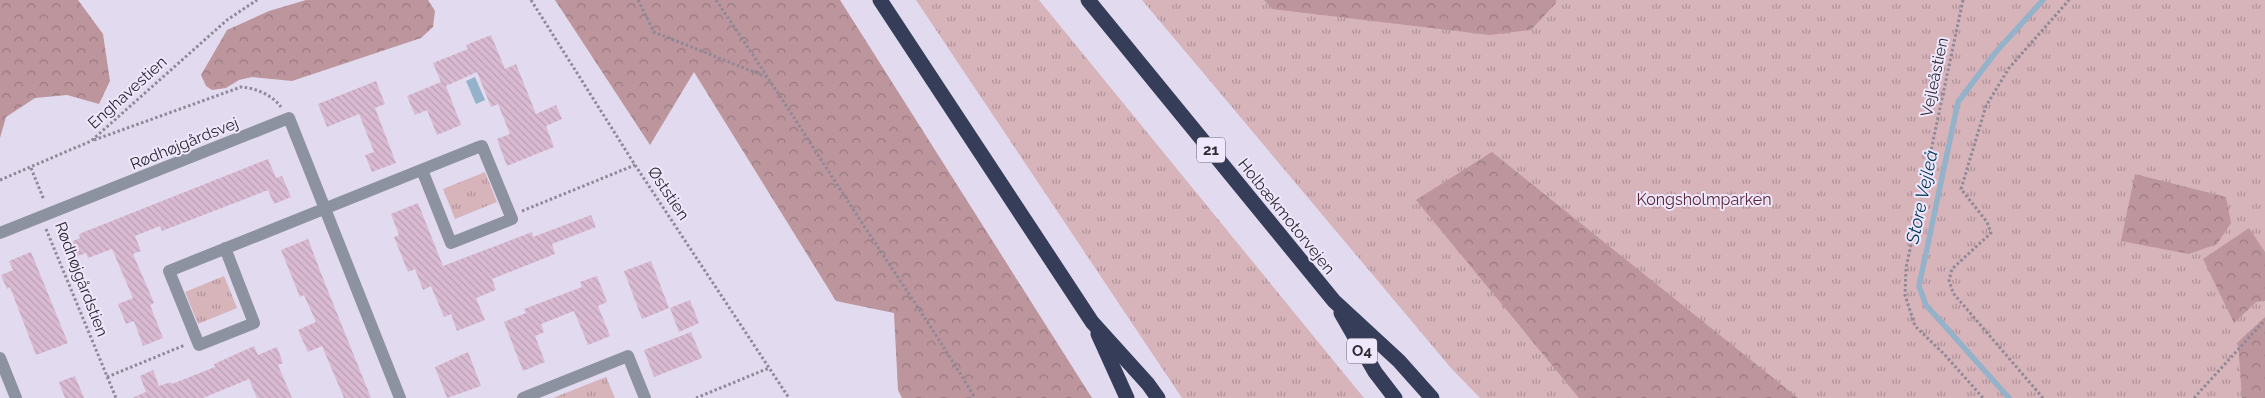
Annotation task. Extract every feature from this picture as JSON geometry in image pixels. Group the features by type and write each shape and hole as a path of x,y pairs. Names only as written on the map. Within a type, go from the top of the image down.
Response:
{"highway":[{"path":"880,0 1092,322 1127,398"},
{"name":"Holbækmotorvejen","path":"1088,0 1334,301 1399,361 1432,398"},
{"name":"O4","path":"1334,301 1375,372 1395,398"},
{"path":"1092,322 1148,384 1158,398"}],"street":[{"path":"290,118 400,398"},
{"name":"Rødhøjgårdsvej","path":"0,233 290,118"},
{"path":"225,248 254,323 198,345 169,270 482,146 512,219 451,243 422,170"},
{"path":"523,398 628,356 645,398"},
{"path":"0,358 16,398"}],"path":[{"name":"Enghavestien","path":"0,180 91,141 227,20 257,0"},
{"name":"Øststien","path":"531,0 635,165 789,398"},
{"path":"638,0 654,32 770,78"},
{"path":"716,0 770,78 868,232 943,343 975,398"},
{"name":"Vejleåstien","path":"1964,0 1906,268 1906,295 1915,326 1945,355 1983,398"},
{"path":"2043,398 1952,293 1949,280 1952,269 1991,233 1987,222 1961,189 1986,106 2009,68 2069,0"},
{"path":"91,141 241,86 254,87 278,102 290,118"},
{"path":"510,216 635,165"},
{"name":"Rødhøjgårdstien","path":"31,168 45,204 45,226 116,398"},
{"path":"2194,398 2265,320"},
{"path":"107,377 197,340"},
{"path":"696,398 769,368"}],"green space":[{"path":"0,0 78,0 103,34 110,81 99,104 67,95 35,98 6,117 0,138"},
{"path":"306,0 428,0 435,11 433,27 421,38 292,81 252,77 239,80 226,88 212,90 206,86 201,75 227,30 269,11"},
{"path":"555,0 840,0 1092,398 902,398 898,390 894,313 836,301 694,72 650,145"},
{"path":"916,0 1039,0 1364,398 1182,398"},
{"name":"Kongsholmparken","path":"1142,0 2265,0 2265,398 1480,398 1451,368"},
{"path":"1264,0 1556,0 1556,3 1531,30 1490,35 1272,9"},
{"path":"1492,152 1798,398 1579,398 1416,200"},
{"path":"485,172 497,202 455,219 443,189"},
{"path":"2135,174 2226,197 2231,223 2217,244 2189,254 2121,241"},
{"path":"2249,228 2265,252 2265,301 2256,302 2234,323 2203,259"},
{"path":"224,276 237,308 198,324 185,292"},
{"path":"2265,317 2265,398 2242,398 2238,342"},
{"path":"606,377 615,398 553,398"}],"water":[{"path":"475,77 485,100 476,104 466,81"}],"building":[{"path":"491,35 505,69 516,64 536,114 556,105 562,119 546,126 554,147 507,166 497,139 510,134 498,104 491,107 477,72 446,86 461,125 437,135 427,110 415,115 407,96 441,82 433,63 468,49 466,45"},
{"path":"376,81 385,104 375,108 396,163 372,172 365,155 374,152 359,114 327,127 318,104"},
{"path":"268,159 276,178 282,176 291,197 274,204 268,190 162,231 160,226 135,236 141,251 133,254 154,303 150,305 163,338 143,346 134,321 126,324 118,304 133,298 112,249 88,258 86,253 75,257 69,243 80,238 79,234"},
{"path":"418,203 443,266 532,232 533,237 591,215 596,227 552,244 555,254 492,279 496,290 476,298 485,320 457,331 451,314 444,317 431,286 423,290 415,269 408,272 394,237 399,235 391,214"},
{"path":"308,239 371,398 344,398 322,346 308,352 298,330 316,322 304,295 300,297 281,250"},
{"path":"31,252 68,343 36,355 10,287 7,289 1,275 13,270 9,261"},
{"path":"651,261 669,308 642,319 624,271"},
{"path":"597,276 607,302 598,306 610,336 588,345 574,311 541,324 544,332 535,336 545,362 523,371 504,322 526,313 524,309 582,287 580,282"},
{"path":"690,300 699,323 679,332 670,308"},
{"path":"691,332 702,358 654,377 644,350"},
{"path":"254,346 258,355 277,347 283,363 278,365 292,398 257,398 249,379 203,398 132,398 146,392 140,376 153,370 159,386 171,382 172,384 215,367 214,364"},
{"path":"468,352 481,386 447,398 435,367"},
{"path":"75,376 84,398 65,398 59,382"}],"waterway":[{"name":"Store Vejleå","path":"2009,398 1926,305 1919,286 1958,102 1995,53 2043,0"}]}
